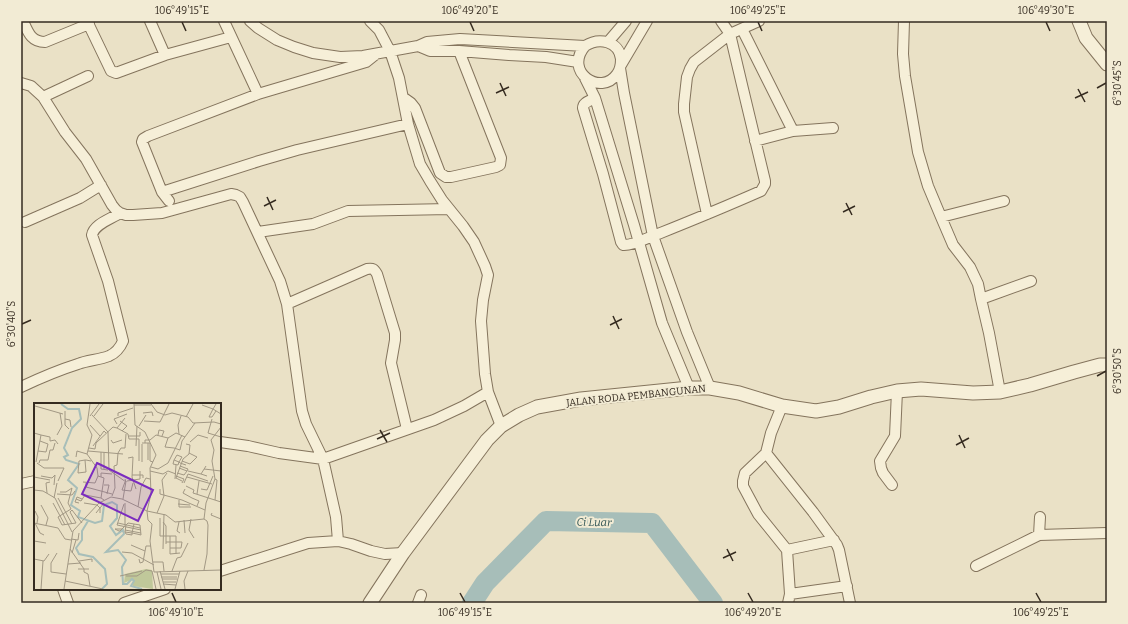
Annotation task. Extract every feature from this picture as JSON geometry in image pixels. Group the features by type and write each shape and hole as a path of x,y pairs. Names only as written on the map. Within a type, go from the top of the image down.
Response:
{"street":[{"path":"23,21 32,38 40,42 45,42 88,23 111,71 114,73 165,55 230,37"},
{"path":"150,21 165,55"},
{"path":"224,21 230,37 258,94"},
{"path":"250,21 277,40 294,47 313,53 340,57 363,56 418,46 427,42 460,39 585,46"},
{"path":"370,21 379,30 390,50 399,78 408,124 420,164 449,209 474,242 488,274 481,322 485,374 488,392 501,426"},
{"path":"608,42 626,21"},
{"path":"585,78 594,82 605,82 614,77 647,21"},
{"path":"595,98 585,103 583,108 623,245 626,246 638,242 761,191 764,188 765,181 756,141 730,34 721,21"},
{"path":"708,214 684,112 687,77 694,62 730,34 760,21"},
{"path":"904,21 903,54 905,76 918,152 928,186 940,218 953,245 970,267 978,284 1000,392"},
{"path":"1079,21 1086,38 1107,64"},
{"path":"742,29 793,131"},
{"path":"689,388 662,323 595,98 579,68 579,56 585,46 596,41 608,42 612,44 620,56 624,93 653,236 686,332 710,388"},
{"path":"546,57 547,44"},
{"path":"418,46 430,51 459,51 509,56 546,57 578,62"},
{"path":"404,98 415,108 440,173 446,177 451,177 500,165 502,158 459,51"},
{"path":"169,202 162,192 142,142 143,139 258,94 366,62 376,53"},
{"path":"43,97 88,76"},
{"path":"21,83 31,86 43,97 65,132 86,159 112,205 120,213 133,216 162,213 226,195 236,195 240,197 258,232 280,281 287,304 302,411 306,424 323,460 336,517 338,541"},
{"path":"162,192 297,150 408,124"},
{"path":"756,141 793,131 833,128"},
{"path":"25,222 80,198 101,186"},
{"path":"940,218 1004,201"},
{"path":"258,232 312,224 348,211 449,209"},
{"path":"21,387 44,376 80,363 108,356 117,351 121,346 123,341 108,281 92,235 92,231 96,227 120,213"},
{"path":"287,304 367,269 372,268 375,270 395,333 391,363 407,429"},
{"path":"981,300 1031,281"},
{"name":"JALAN RODA PEMBANGUNAN","path":"370,603 403,553 487,440 501,426 519,415 537,407 581,399 689,388 710,388 739,393 782,406 816,411 827,410 897,391 921,389 972,393 1000,392 1074,372 1107,365"},
{"path":"892,485 880,468 880,461 895,436 897,391"},
{"path":"221,442 323,460 434,420 464,406 488,392"},
{"path":"782,406 771,433 766,453 745,473 743,486 758,514 787,550 789,598 847,586"},
{"path":"766,453 834,540 839,550 850,603"},
{"path":"21,484 34,481"},
{"path":"1039,535 1040,517"},
{"path":"976,566 1039,535 1107,533"},
{"path":"787,550 834,540"},
{"path":"221,571 308,543 338,541 385,554 403,553"},
{"path":"63,590 68,603"},
{"path":"124,603 142,600 163,590"}],"waterway":[{"name":"Ci Luar","path":"472,603 485,583 546,521 652,523 713,603"}]}
